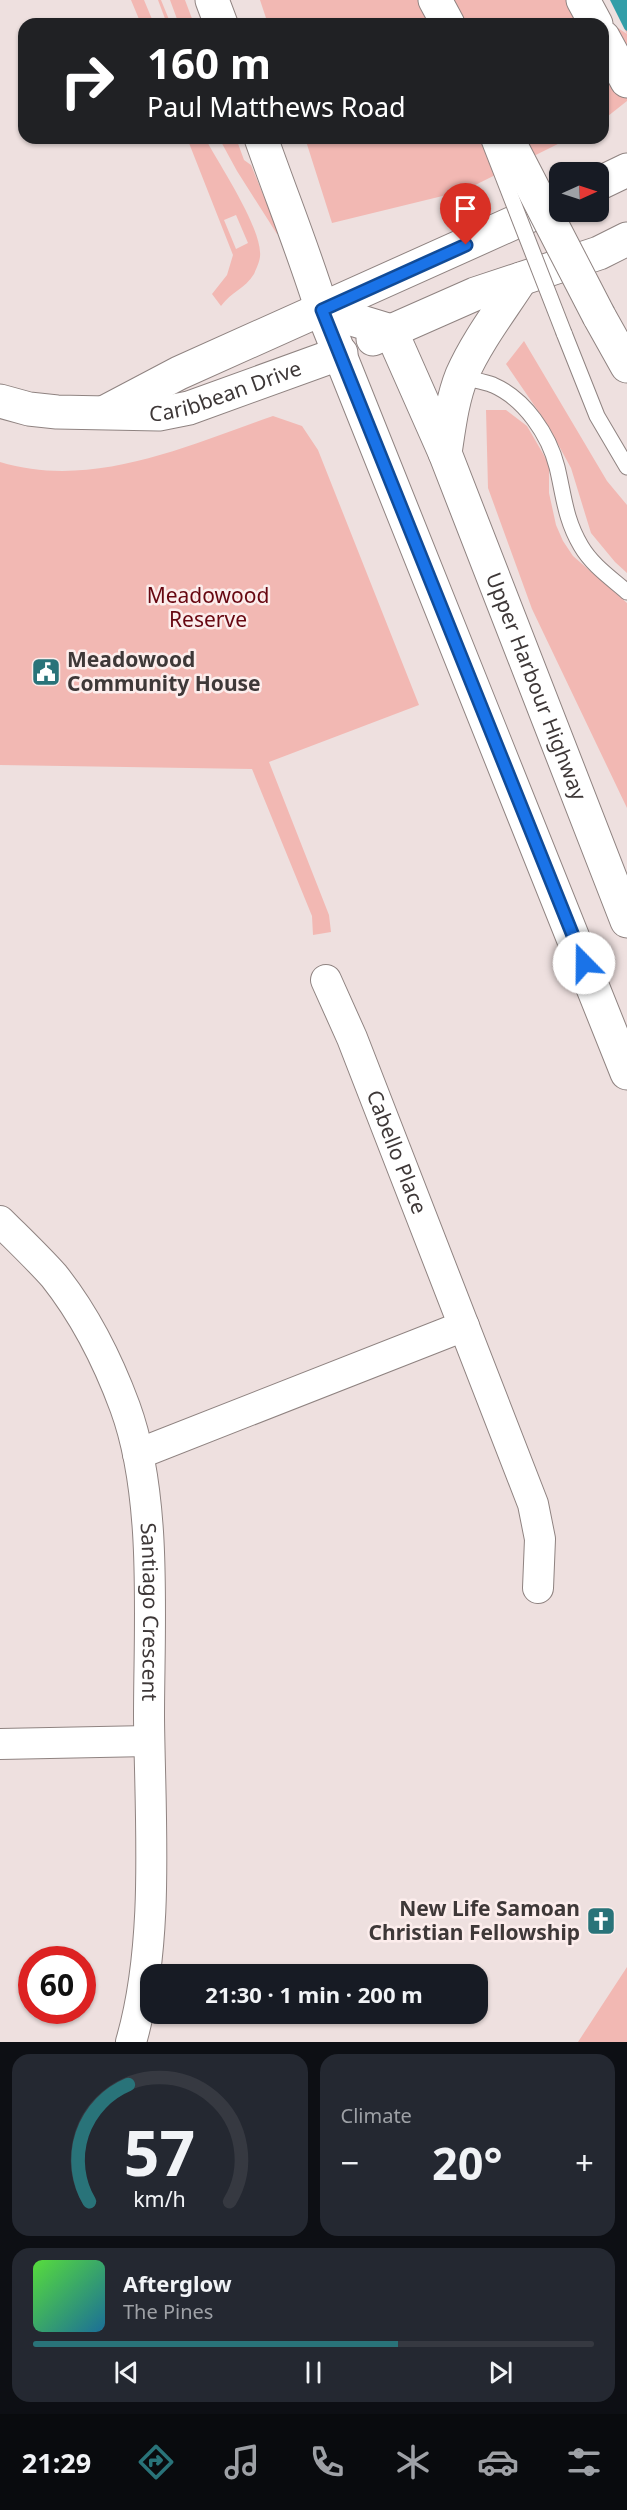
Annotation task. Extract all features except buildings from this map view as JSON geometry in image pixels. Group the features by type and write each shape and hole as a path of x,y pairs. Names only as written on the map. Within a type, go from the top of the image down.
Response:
{"main road":[{"path":"212,0 218,18"},
{"path":"435,0 443,18"},
{"path":"583,0 593,18"},
{"path":"609,48 627,81"},
{"path":"263,144 304,251 322,310 627,1073"},
{"path":"510,144 627,366"},
{"path":"609,179 627,170"},
{"name":"Caribbean Drive","path":"105,412 179,374 549,207"},
{"name":"Caribbean Drive","path":"0,401 29,409 57,412 159,414 189,408 340,353 475,294 599,253 627,240"},
{"path":"445,453 450,418 462,377 484,336 521,279"},
{"path":"322,310 391,332"},
{"name":"Upper Harbour Highway","path":"391,332 445,453 627,921"}],"street":[{"name":"Cabello Place","path":"326,980 352,1038 533,1504 540,1539 538,1588"},
{"name":"Santiago Crescent","path":"0,1221 53,1275 91,1332 125,1408 138,1454 148,1558 150,1897 143,1990 131,2042"},
{"path":"138,1454 464,1326"},
{"path":"0,1744 149,1741"}],"lane":[{"path":"491,144 597,416 627,467"},
{"path":"462,377 493,386 509,395 532,417 550,448 567,517 580,546 589,558 627,592"}],"green space":[{"path":"131,0 144,0 152,18 138,18"},
{"path":"158,0 161,0 168,18 165,18"},
{"path":"170,0 185,0 192,18 177,18"},
{"path":"260,0 627,0 627,101 609,115 609,18 266,18"},
{"path":"189,144 208,144 246,210 258,240 260,257 254,274 221,306 212,294 227,275 233,255","holes":["236,215 248,243 236,249 224,220"]},
{"path":"222,144 238,144 244,160 251,165 279,233 277,234"},
{"path":"307,144 558,144 463,191 332,223"},
{"path":"524,341 607,481 627,505 627,573 591,533 571,468 547,424 506,364"},
{"path":"486,410 506,410 527,426 549,464 549,493 556,525 563,541 573,556 627,603 627,808 532,609 488,488"},
{"name":"Meadowood Reserve","path":"273,416 302,426 318,450 419,705 269,762 329,915 331,932 313,935 312,916 252,769 0,765 0,462 35,469 69,471 104,468 173,451"},
{"path":"627,1967 627,2042 578,2042"}],"water":[{"path":"602,0 627,0 627,31 617,24"}],"pier":[{"path":"599,0 610,0 627,34 615,26"}],"place":[{"name":"Meadowood Community House","path":"46,672"},
{"name":"New Life Samoan Christian Fellowship","path":"601,1921"}],"route":[{"path":"466,245 322,310 584,963"}]}
